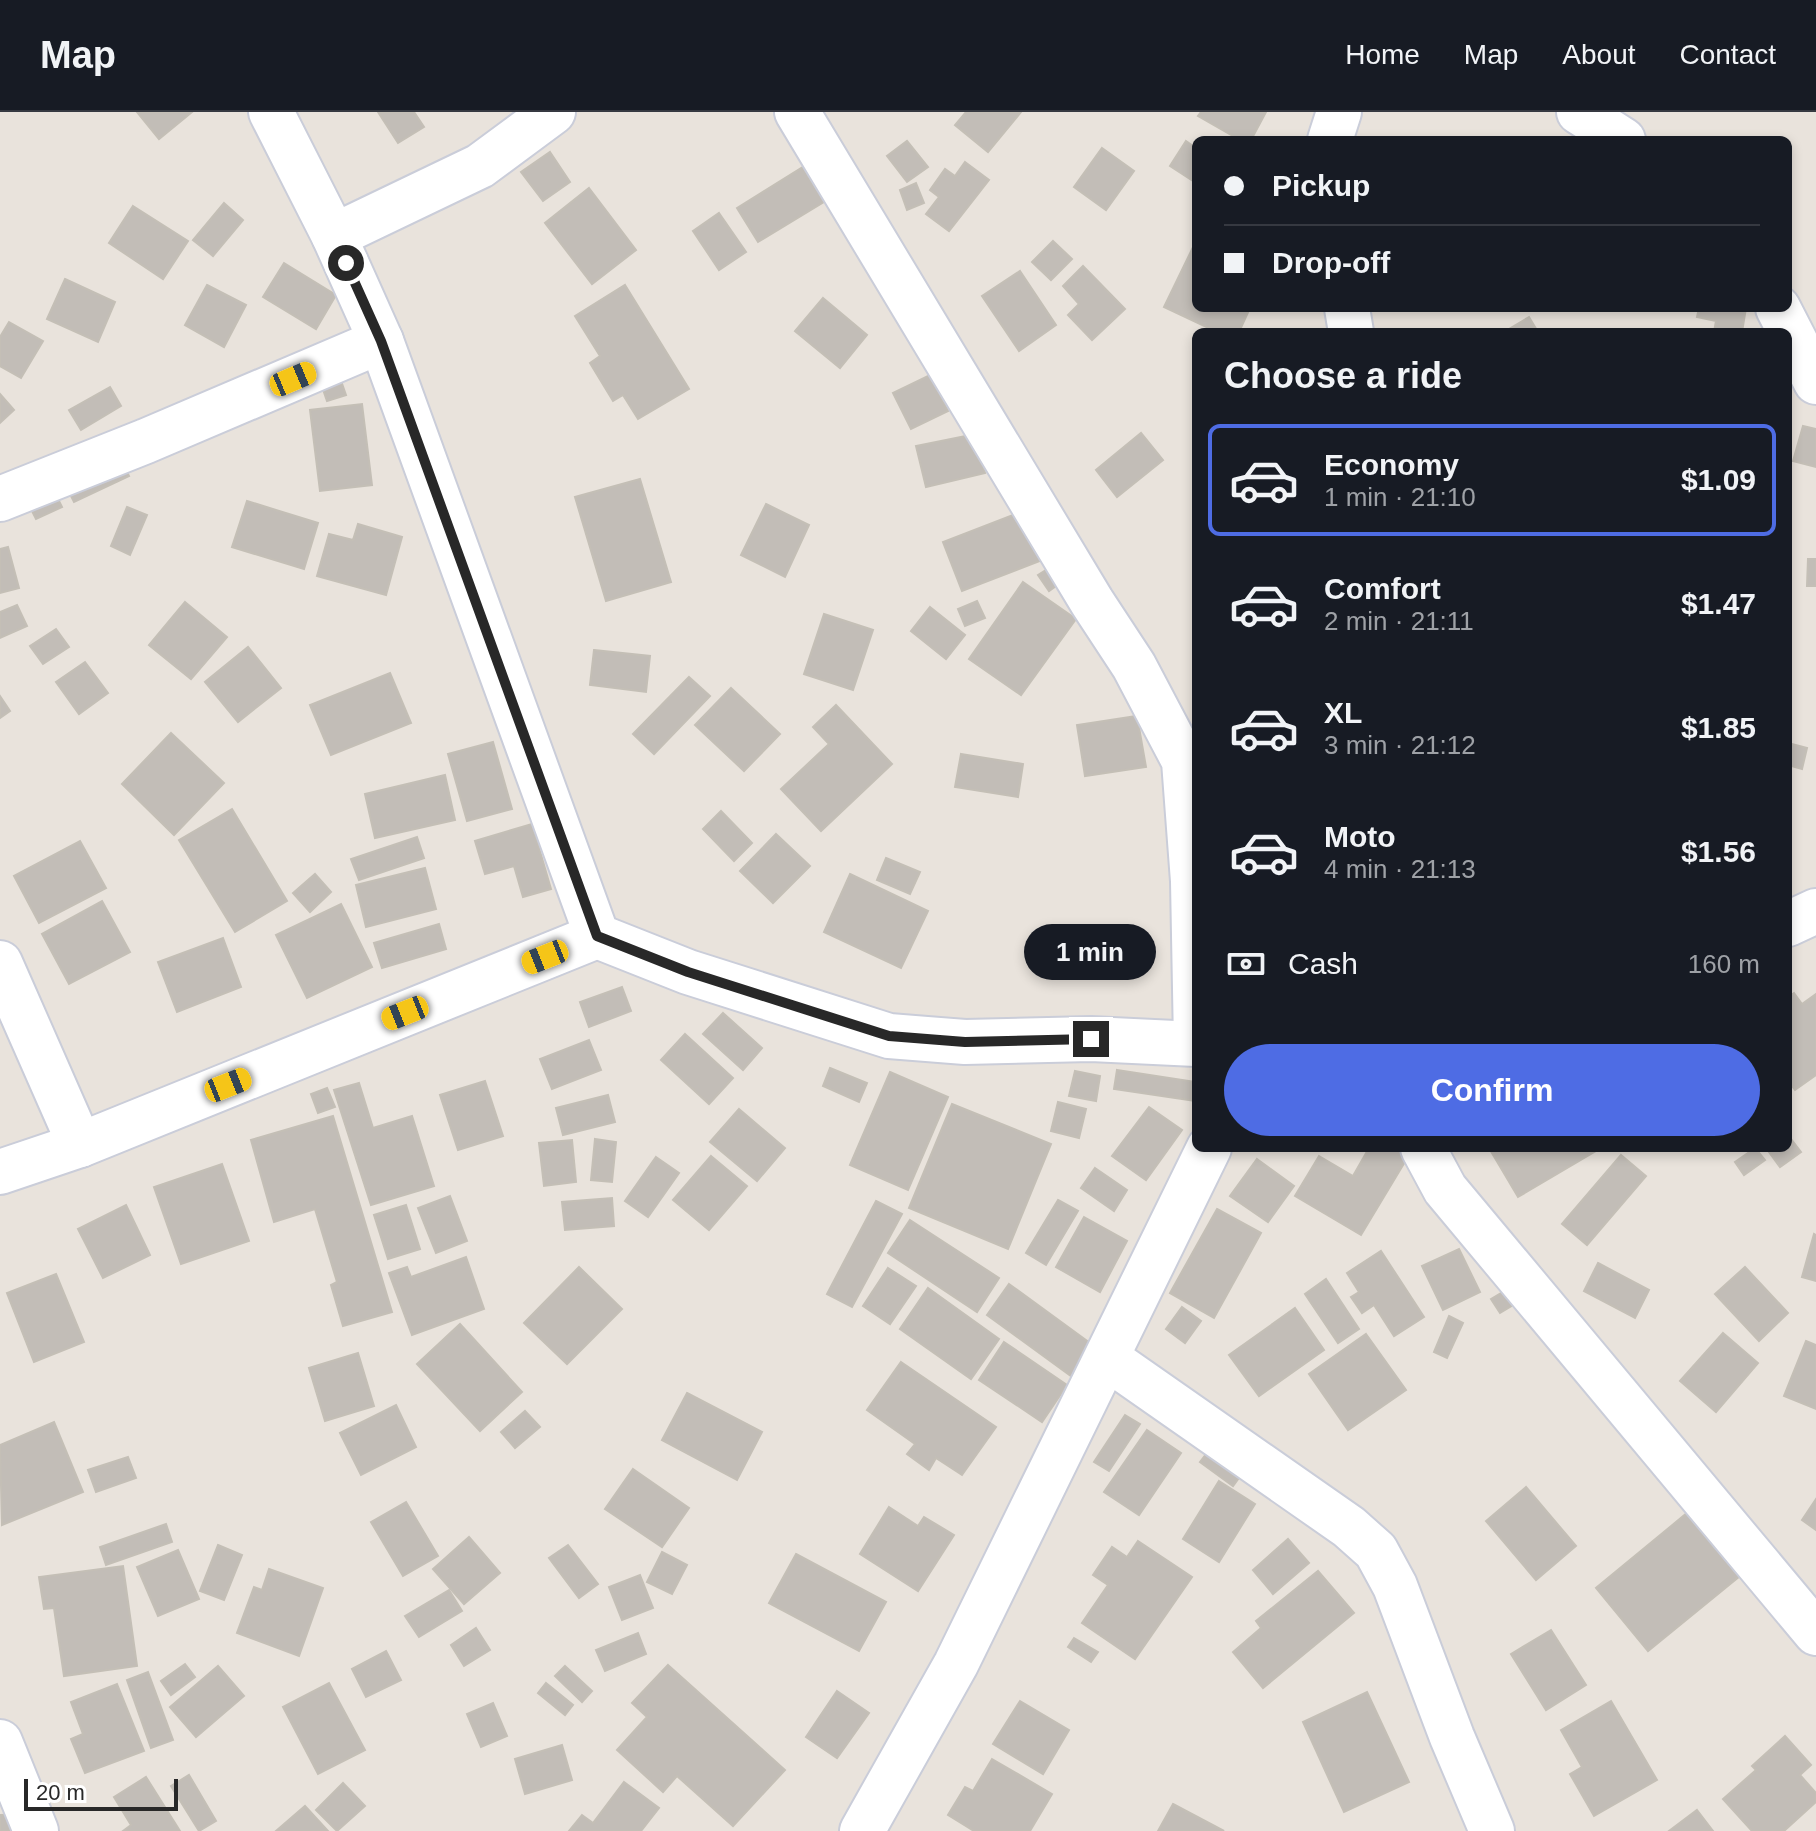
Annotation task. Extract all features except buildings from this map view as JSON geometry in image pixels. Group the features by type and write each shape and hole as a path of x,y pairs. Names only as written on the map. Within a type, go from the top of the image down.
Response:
{"street":[{"path":"271,112 334,236 381,341 597,936"},
{"path":"334,236 480,166 553,112"},
{"path":"797,112 1092,602 1190,754 1192,839"},
{"path":"1331,136 1339,112"},
{"path":"1579,112 1617,136"},
{"path":"1792,335 1816,382"},
{"path":"0,499 381,341"},
{"path":"1792,922 1816,911"},
{"path":"0,1172 80,1145 597,936 688,972 889,1036 965,1042 1091,1039 1192,1044"},
{"path":"0,963 80,1145"},
{"path":"862,1831 956,1664 1207,1152"},
{"path":"1425,1152 1445,1189 1816,1633"},
{"path":"1107,1358 1349,1527 1376,1551 1395,1586 1452,1737 1492,1831"},
{"path":"0,1742 36,1831"}],"route":[{"path":"346,263 381,341 597,936 688,972 889,1036 965,1042 1091,1039"}]}
